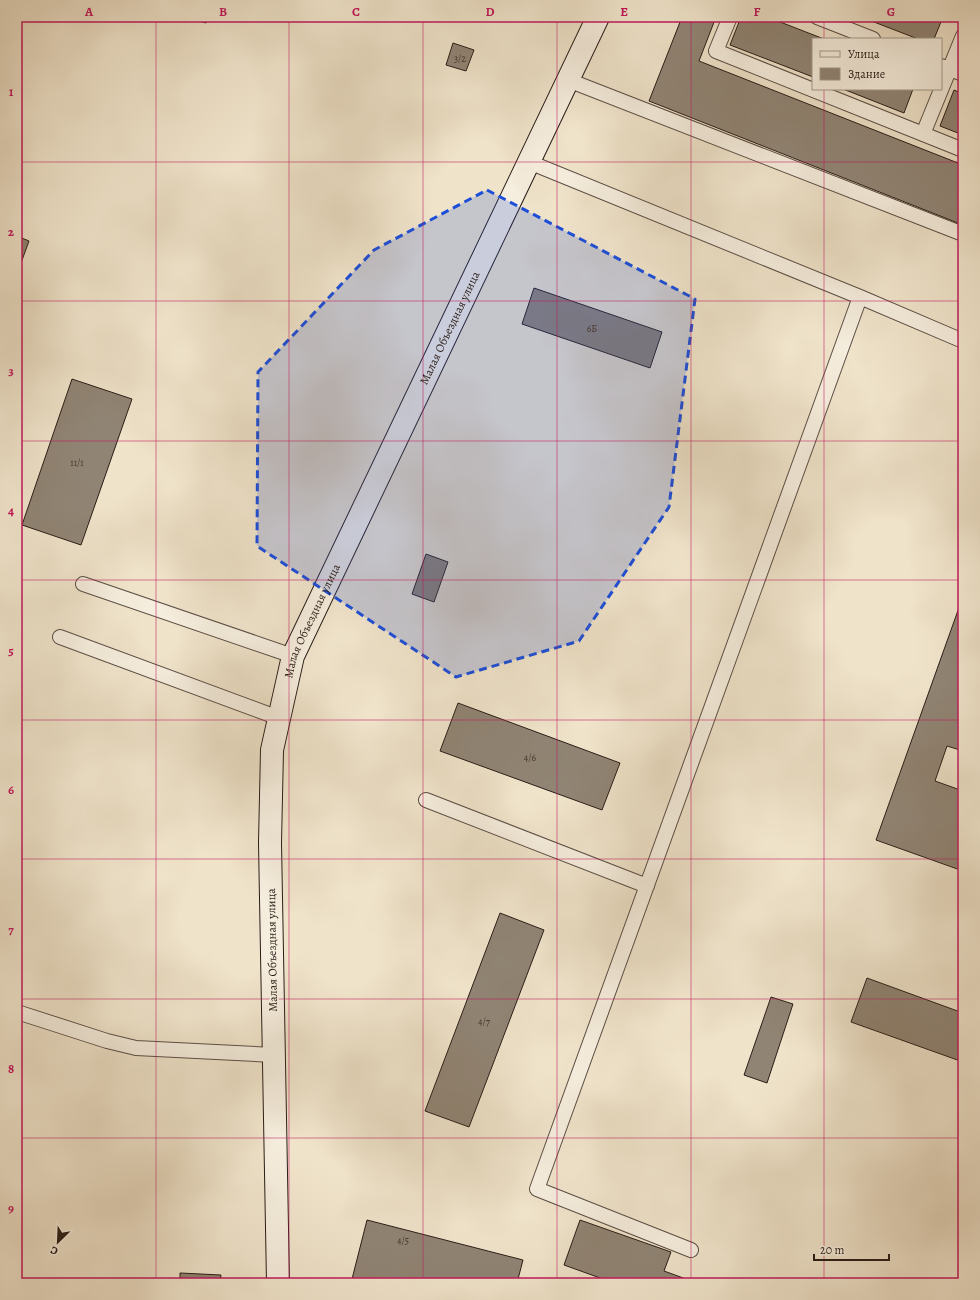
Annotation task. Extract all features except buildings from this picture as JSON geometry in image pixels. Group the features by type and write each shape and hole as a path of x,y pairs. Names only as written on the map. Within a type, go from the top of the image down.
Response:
{"street":[{"name":"Малая Объездная улица","path":"282,1280 274,1055 270,828 272,750 293,656 598,17"}],"lane":[{"path":"730,17 716,51 812,89"},
{"path":"817,17 870,38"},
{"path":"963,36 945,67 963,74"},
{"path":"568,80 963,234"},
{"path":"813,90 963,150"},
{"path":"923,134 937,90"},
{"path":"529,162 860,297 963,341"},
{"path":"691,1250 537,1189 860,297"},
{"path":"83,584 293,656"},
{"path":"60,637 279,718"},
{"path":"426,800 647,886"},
{"path":"17,1012 107,1041 136,1048 274,1055"}],"highlighted area":[{"path":"487,190 695,299 669,507 579,641 456,677 257,546 258,372 374,250"}]}
